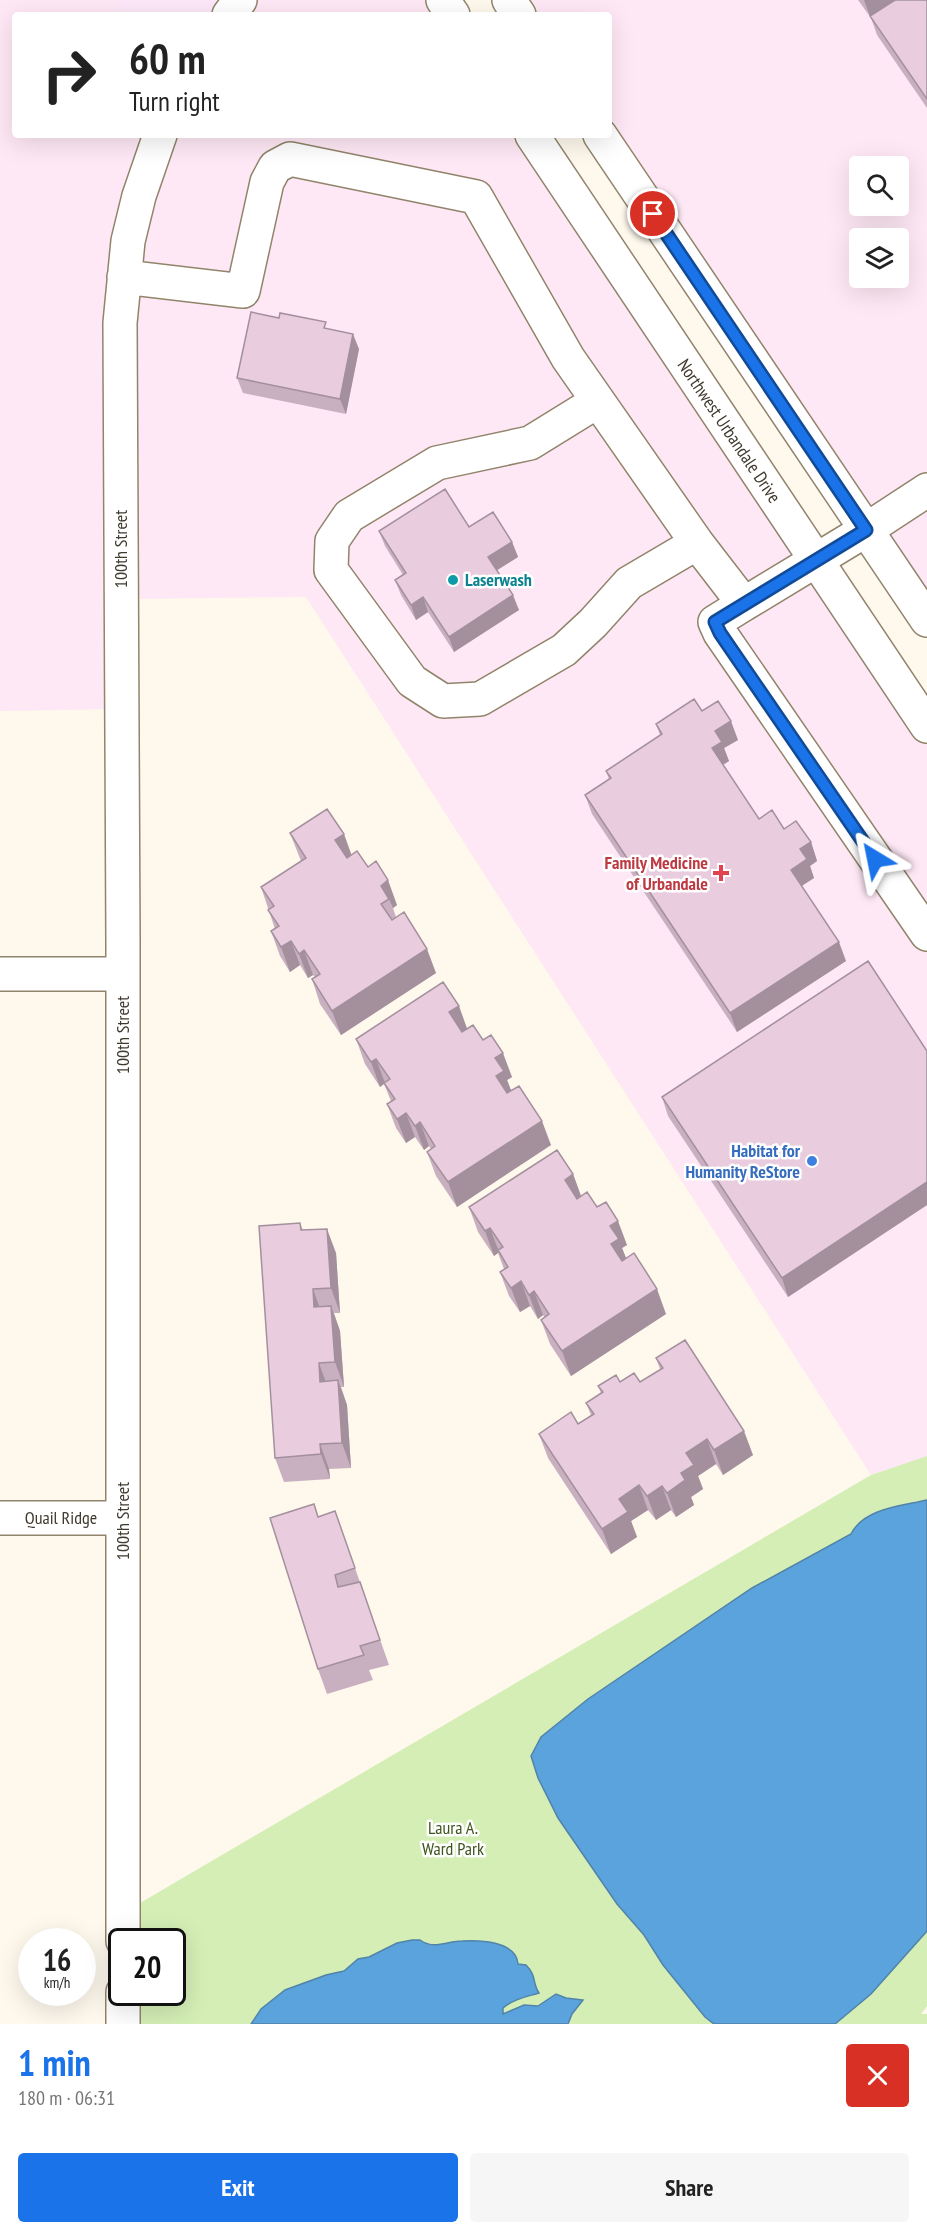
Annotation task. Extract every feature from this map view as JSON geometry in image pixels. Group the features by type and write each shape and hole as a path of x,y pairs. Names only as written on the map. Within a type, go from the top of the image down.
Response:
{"street":[{"name":"100th Street","path":"123,1928 120,323 128,241 139,196 159,138"},
{"name":"Northwest Urbandale Drive","path":"534,138 927,726"},
{"path":"602,138 927,620"},
{"path":"124,277 243,291 267,182 275,167 290,159 476,197 568,358 698,543 744,604"},
{"path":"598,401 530,443 437,463 349,516 332,541 331,570 412,681 443,701 480,699 564,650 593,623 629,583 698,543"},
{"path":"927,490 715,622 720,633 927,934"},
{"path":"0,974 123,974"},
{"name":"Quail Ridge","path":"0,1518 123,1518"},
{"path":"123,2006 123,2024"}],"shaded area":[{"path":"0,0 116,0 122,12 12,12 12,138 534,138 927,726 927,1456 871,1475 306,597 121,599 122,709 0,711"},
{"path":"116,0 240,0 231,12 122,12"},
{"path":"240,0 443,0 451,12 231,12"},
{"path":"509,0 927,0 927,620 611,138 612,12 517,12"}],"green space":[{"name":"Laura A. Ward Park","path":"927,1456 927,1500 884,1509 865,1518 851,1534 752,1588 588,1699 541,1737 558,1818 617,1904 644,1935 663,1965 705,2017 714,2024 568,2024 572,2014 566,1998 556,1994 538,2006 524,2005 503,2014 503,2008 535,1987 535,1982 518,1965 459,1941 439,1945 412,1940 397,1943 369,1957 358,1959 344,1971 305,1983 261,2009 251,2024 123,2024 123,2006 186,2006 186,1928 123,1928 123,1913 871,1475"},
{"path":"927,1931 927,2006 921,2014 927,2014 927,2024 835,2024 871,1994"}],"water":[{"path":"927,1500 927,1931 871,1994 835,2024 714,2024 705,2017 663,1965 644,1935 617,1904 558,1818 538,1778 531,1756 541,1737 588,1699 752,1588 851,1534 857,1525 874,1513"},
{"path":"412,1940 435,1945 462,1941 487,1942 504,1946 511,1951 516,1956 518,1964 526,1965 529,1969 539,1993 511,2002 503,2008 503,2014 524,2005 538,2006 556,1994 583,2000 572,2014 568,2024 251,2024 261,2009 285,1990 344,1971 358,1959 369,1957 397,1943"}],"building":[{"path":"895,0 927,0 927,99 870,16"},
{"path":"251,312 279,318 280,313 326,322 324,328 353,334 340,399 237,378"},
{"name":"Laserwash","path":"445,489 469,527 493,512 512,542 488,557 513,595 449,637 423,597 411,605 395,580 406,573 379,531"},
{"name":"Family Medicine of Urbandale","path":"694,699 702,711 718,701 731,721 715,731 722,742 712,748 759,819 772,810 784,829 796,821 811,842 800,849 807,859 791,870 839,942 730,1013 585,795 611,778 606,771 662,734 656,724"},
{"path":"327,809 344,834 335,840 347,858 357,851 368,867 376,861 388,880 381,886 389,899 381,904 392,920 404,912 427,949 332,1011 312,979 320,974 304,950 299,954 291,941 281,947 271,931 279,926 268,910 274,906 261,887 306,858 290,833"},
{"name":"Habitat for Humanity ReStore","path":"868,961 927,1051 927,1182 782,1278 662,1097"},
{"path":"443,982 459,1006 449,1012 462,1032 473,1025 483,1040 491,1035 503,1053 495,1058 504,1071 496,1076 507,1093 519,1086 542,1121 448,1182 427,1152 435,1146 420,1122 415,1126 406,1113 397,1119 387,1104 395,1099 384,1083 390,1079 376,1059 371,1062 356,1039"},
{"path":"557,1150 573,1174 565,1180 577,1199 587,1192 597,1207 606,1202 618,1221 610,1226 619,1239 611,1244 622,1261 634,1253 657,1289 562,1351 541,1320 549,1314 534,1291 529,1295 521,1281 511,1288 500,1272 508,1267 498,1250 503,1247 490,1228 485,1231 469,1207"},
{"path":"300,1223 301,1230 327,1229 331,1288 313,1289 314,1307 331,1306 335,1362 319,1363 320,1382 338,1380 342,1443 320,1444 321,1454 275,1458 259,1226"},
{"path":"685,1340 744,1431 714,1450 707,1439 686,1453 694,1465 681,1473 685,1480 667,1493 662,1486 647,1496 639,1485 619,1499 628,1512 602,1529 539,1434 571,1412 578,1424 594,1414 586,1403 603,1392 598,1386 616,1375 620,1382 634,1373 640,1382 663,1368 656,1358"},
{"path":"314,1504 318,1517 335,1511 355,1568 335,1575 338,1587 360,1582 380,1640 360,1646 364,1655 318,1669 270,1518"}],"place":[{"name":"Laserwash","path":"453,580"},
{"name":"Family Medicine of Urbandale","path":"721,873"},
{"name":"Habitat for Humanity ReStore","path":"812,1161"}],"route":[{"path":"653,214 866,530 715,622 720,633 875,859"}]}
